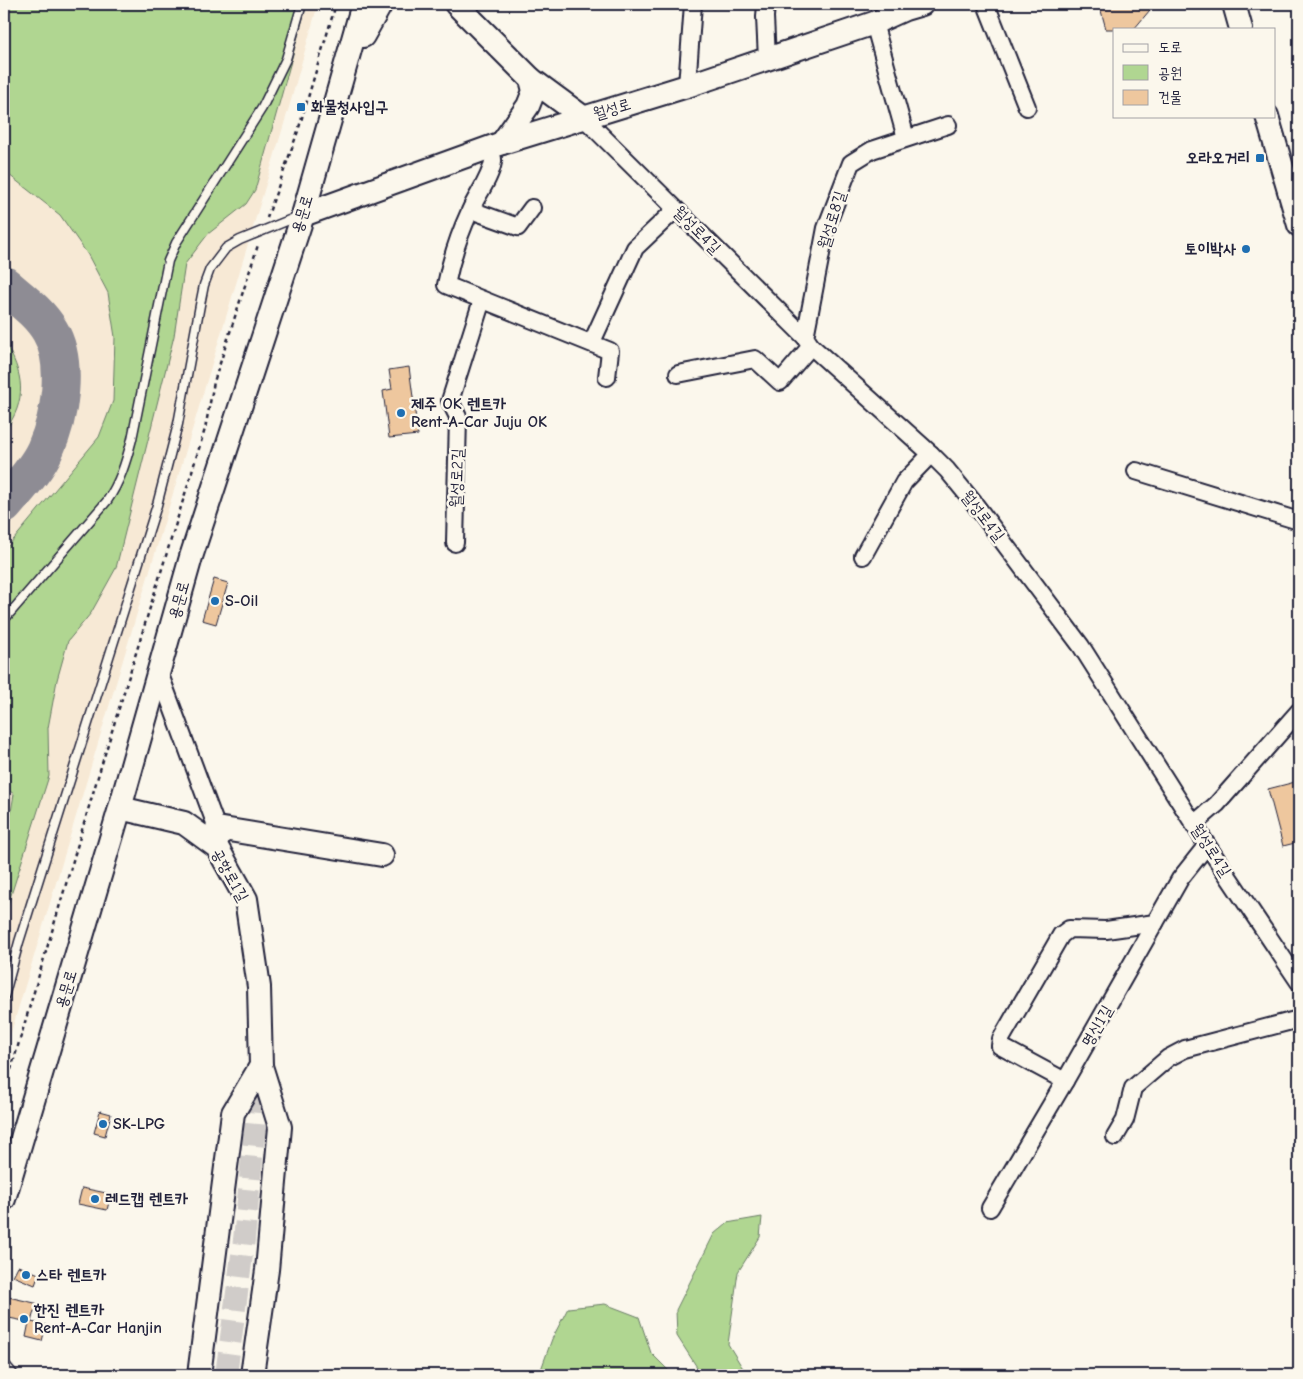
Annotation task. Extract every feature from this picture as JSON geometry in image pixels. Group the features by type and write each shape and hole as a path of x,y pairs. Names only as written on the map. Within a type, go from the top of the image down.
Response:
{"street":[{"name":"용문로","path":"4,1199 120,808 191,558 303,215 363,4"},
{"path":"345,70 381,4"},
{"path":"456,4 531,79 584,118"},
{"path":"687,86 692,4"},
{"path":"766,4 767,59"},
{"path":"986,4 1027,107"},
{"path":"1234,4 1241,28"},
{"name":"월성로","path":"303,215 496,145 687,86 874,23 910,6"},
{"path":"874,23 906,138"},
{"path":"531,79 534,91 528,106 496,145 494,160 489,174 471,210 452,256 446,285 592,342 610,351 607,377"},
{"name":"월성로4길","path":"584,118 808,342 947,470 1081,646 1207,846 1299,982"},
{"path":"1268,118 1299,225"},
{"name":"월성로8길","path":"808,342 826,228 851,163 872,150 948,126"},
{"path":"471,210 518,227 532,208"},
{"path":"592,342 635,248 676,210"},
{"name":"월성로2길","path":"455,543 458,417 450,401 482,300"},
{"path":"678,374 756,360 780,382 808,342"},
{"path":"863,556 904,482 931,454"},
{"path":"1136,471 1299,521"},
{"path":"159,672 239,885"},
{"path":"1194,824 1234,785 1299,711"},
{"name":"공항로1길","path":"120,808 184,823 218,847 246,899 259,987 261,1066 280,1128 267,1270 252,1375"},
{"name":"공항로1길","path":"217,828 382,855"},
{"name":"명신1길","path":"990,1208 1180,879 1207,846"},
{"path":"1065,1081 1000,1046 1001,1039 1061,935 1069,930 1106,930 1155,923"},
{"path":"1115,1137 1125,1120 1134,1088 1168,1058 1185,1049 1299,1019"},
{"path":"199,1375 233,1113 261,1066"}],"lane":[{"path":"4,620 106,501 116,486 132,439 168,261 176,243 262,108 286,59 302,4"},
{"path":"4,996 22,933 157,505 178,424 204,285 210,269 226,248 240,240 303,215"},
{"path":"4,1363 14,1375"}],"path":[{"path":"4,1093 96,783 205,429 214,382 298,131 336,4"}],"shaded area":[{"path":"4,4 318,4 290,104 4,1056"}],"green space":[{"path":"4,4 307,4 255,190 246,204 208,234 185,264 174,336 116,568 91,613 68,641 57,680 48,728 49,776 4,917 4,854 14,794 4,787 4,551 99,437 113,401 115,337 108,293 88,255 60,215 4,171"},
{"path":"4,341 16,365 19,376 20,398 12,420 4,432"},
{"path":"762,1217 760,1237 738,1272 728,1344 742,1367 752,1375 702,1375 677,1336 676,1310 714,1234 727,1223"},
{"path":"605,1304 639,1317 651,1353 673,1375 539,1375 552,1339 568,1308"}],"building":[{"path":"1110,4 1155,4 1135,28 1106,29 1100,7"},
{"name":"제주 OK 렌트카 Rent-A-Car Juju OK","path":"409,367 418,435 389,438 383,391 392,389 389,370"},
{"name":"S-Oil","path":"214,579 228,583 216,624 202,620"},
{"path":"1299,781 1299,842 1283,846 1268,789"},
{"name":"SK-LPG","path":"100,1111 111,1114 105,1136 94,1133"},
{"name":"레드캡 렌트카","path":"82,1188 111,1194 107,1210 78,1204"},
{"name":"스타 렌트카","path":"18,1266 39,1274 35,1285 13,1276"},
{"name":"한진 렌트카 Rent-A-Car Hanjin","path":"4,1296 48,1306 48,1311 34,1311 31,1322 46,1325 42,1341 26,1337 29,1322 4,1317"}],"taxiway":[{"path":"4,285 46,324 56,344 61,374 55,422 45,450 32,472 4,505"}],"tunnel":[{"path":"226,1375 244,1240 261,1066"}],"place":[{"name":"화물청사입구","path":"301,107"},
{"name":"오라오거리","path":"1260,158"},
{"name":"토이박사","path":"1246,249"},
{"name":"제주 OK 렌트카 Rent-A-Car Juju OK","path":"401,413"},
{"name":"S-Oil","path":"215,601"},
{"name":"SK-LPG","path":"103,1124"},
{"name":"레드캡 렌트카","path":"95,1199"},
{"name":"스타 렌트카","path":"26,1275"},
{"name":"한진 렌트카 Rent-A-Car Hanjin","path":"24,1319"}]}
